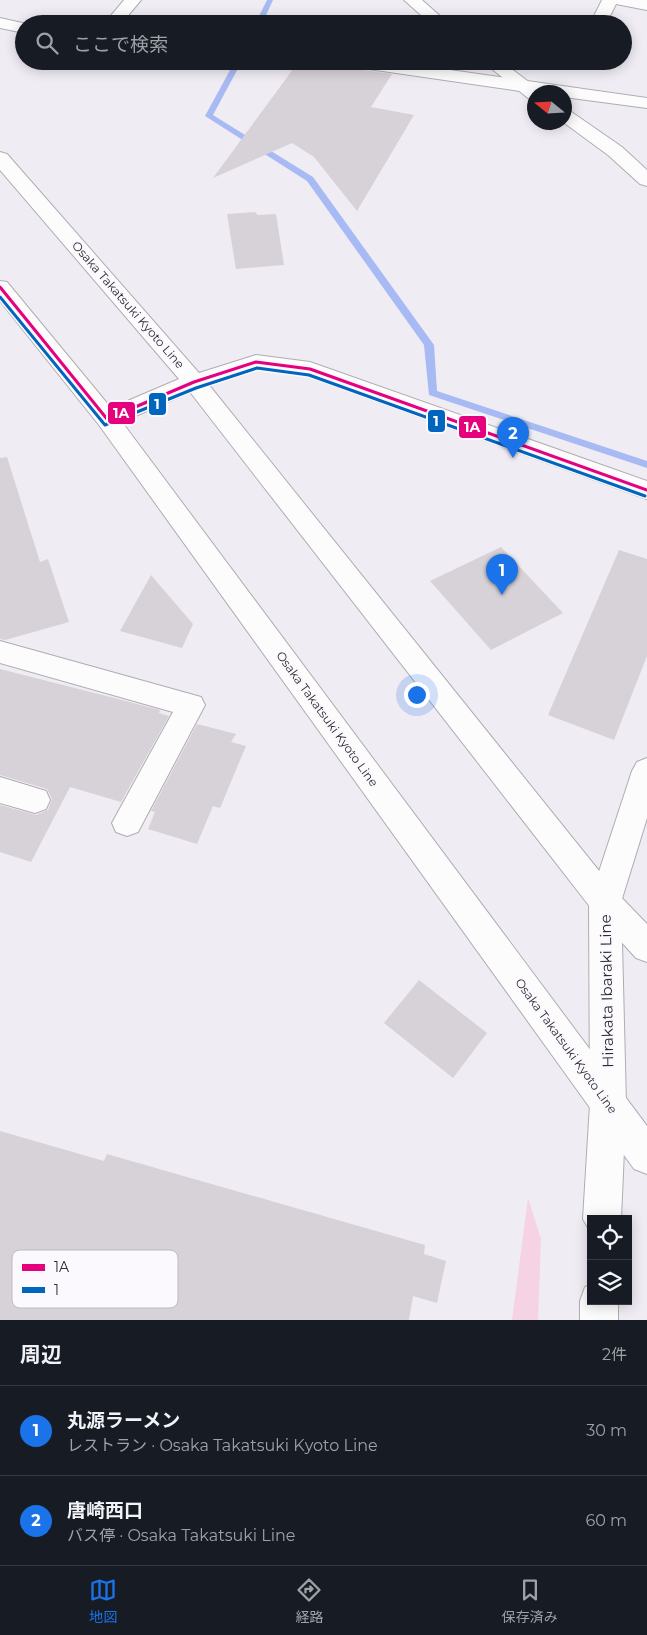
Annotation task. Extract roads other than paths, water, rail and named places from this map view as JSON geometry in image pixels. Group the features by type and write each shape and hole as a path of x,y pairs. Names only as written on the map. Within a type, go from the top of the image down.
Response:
{"main road":[{"path":"120,15 133,0"},
{"path":"412,0 430,15"},
{"path":"602,15 610,0"},
{"path":"620,0 647,5"},
{"path":"0,23 15,26"},
{"path":"416,70 469,77 527,90"},
{"path":"502,70 527,89"},
{"path":"572,95 647,103"},
{"path":"572,121 615,151 647,180"},
{"name":"Osaka Takatsuki Kyoto Line","path":"1,161 194,382 605,902 647,947"},
{"name":"Osaka Takatsuki Kyoto Line","path":"0,287 108,419 647,1156"},
{"path":"108,419 194,382 256,362 310,369 647,490"},
{"path":"0,652 191,705 127,823"},
{"name":"Hirakata Ibaraki Line","path":"602,1215 608,1104 605,902 647,771"},
{"path":"0,790 34,800"},
{"path":"598,1320 599,1305"}],"waterway":[{"path":"262,15 270,0"},
{"path":"234,70 209,116 310,179 429,345 432,393 647,465"}],"place":[{"name":"唐崎西口","path":"513,458"},
{"name":"丸源ラーメン","path":"502,595"}]}
